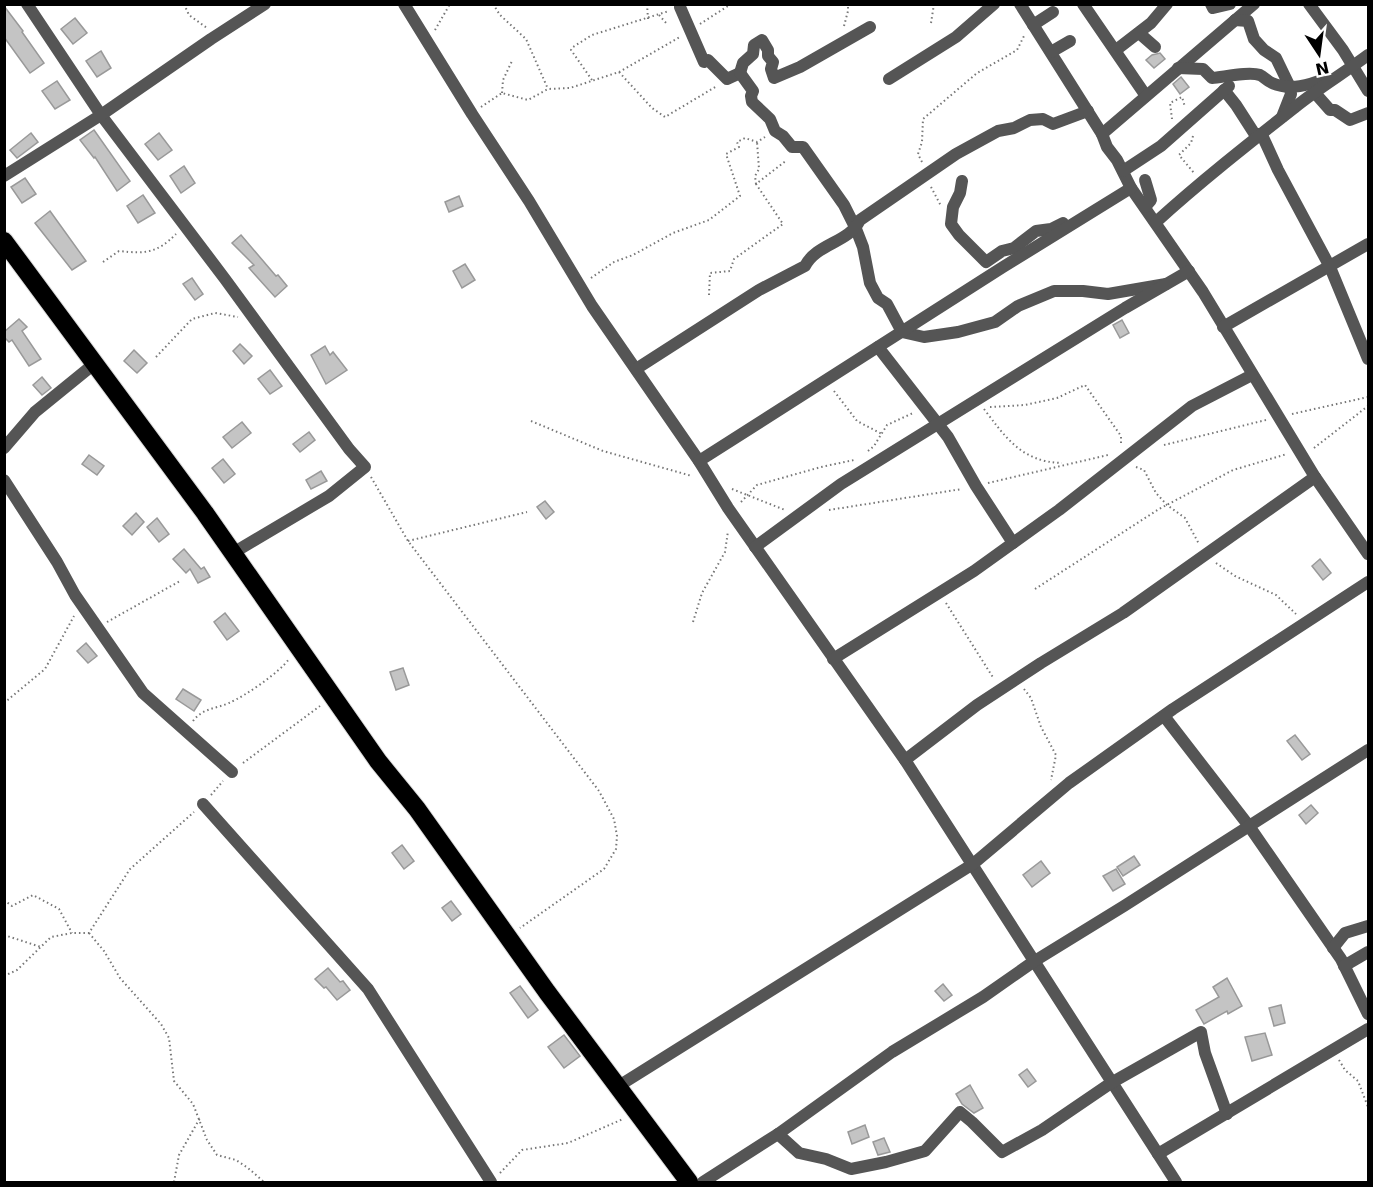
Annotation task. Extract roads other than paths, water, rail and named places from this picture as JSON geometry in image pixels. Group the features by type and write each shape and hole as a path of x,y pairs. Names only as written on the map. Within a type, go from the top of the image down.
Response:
{"highway":[{"path":"4,241 233,552 378,761 417,809 688,1182"}],"street":[{"path":"27,4 100,115 349,449 365,467 329,496 233,552"},
{"path":"4,176 100,115 265,4"},
{"path":"404,4 472,114 530,201 580,285 755,547 905,760 1176,1182"},
{"path":"889,79 956,37 994,4"},
{"path":"1020,4 1102,134 1131,188 1189,271 1315,477 1368,554"},
{"path":"1083,4 1146,96"},
{"path":"1116,50 1125,41 1139,33 1167,4"},
{"path":"1211,4 1213,8 1232,4 1252,6"},
{"path":"1309,4 1343,50 1350,68 1368,91"},
{"path":"1102,134 1252,6"},
{"path":"680,7 704,62 708,60 727,79 740,73 743,63 753,54 754,45 762,40 773,62 771,69 774,78 844,44 870,27"},
{"path":"1033,25 1053,12"},
{"path":"1235,20 1248,21 1254,39 1263,50 1276,58 1290,87 1291,94 1282,118"},
{"path":"1139,33 1155,47"},
{"path":"1051,52 1070,41"},
{"path":"1156,222 1282,118 1368,55"},
{"path":"1178,68 1203,69 1212,78 1260,75 1271,83 1305,87 1350,68"},
{"path":"740,73 753,91 750,96 752,102 770,119 775,131 783,136 792,147 803,147 828,180 856,229 868,267 870,283 878,298 887,304 902,332"},
{"path":"1123,171 1139,154 1179,130 1241,75"},
{"path":"1224,90 1254,133 1262,135"},
{"path":"1315,93 1330,110 1335,110 1350,120 1368,113"},
{"path":"636,369 759,290 805,266 809,258 826,245 856,229 860,220 956,154 998,131 1014,128 1030,120 1043,119 1053,124 1088,111"},
{"path":"1262,135 1278,170 1330,267 1368,359"},
{"path":"1145,180 1151,200 1145,207"},
{"path":"962,181 960,193 953,207 951,224 986,262 1002,251 1014,248 1036,231 1051,229 1105,198 1117,197"},
{"path":"699,461 1131,188"},
{"path":"1223,327 1368,244"},
{"path":"755,547 841,484 1189,271"},
{"path":"902,332 924,336 958,332 995,322 1018,306 1054,291 1108,294 1166,284"},
{"path":"878,347 948,437 976,486 1014,543"},
{"path":"4,448 35,412 94,364"},
{"path":"833,659 974,571 1014,543 1095,483 1192,406 1252,375"},
{"path":"905,760 977,705 1123,613 1315,477"},
{"path":"4,480 81,603 143,693 232,772"},
{"path":"617,1087 973,864 1069,783 1164,716 1368,582"},
{"path":"1164,716 1249,826 1333,948 1368,1014"},
{"path":"703,1182 778,1134 892,1052 983,997 1033,962 1368,750"},
{"path":"203,804 368,989 495,1178"},
{"path":"1333,948 1345,933 1368,926"},
{"path":"1344,966 1368,952"},
{"path":"1158,1154 1368,1029"},
{"path":"778,1134 799,1153 826,1159 851,1169 925,1151 960,1112 1002,1152 1042,1130 1111,1083 1201,1032 1205,1053 1227,1114"}]}
